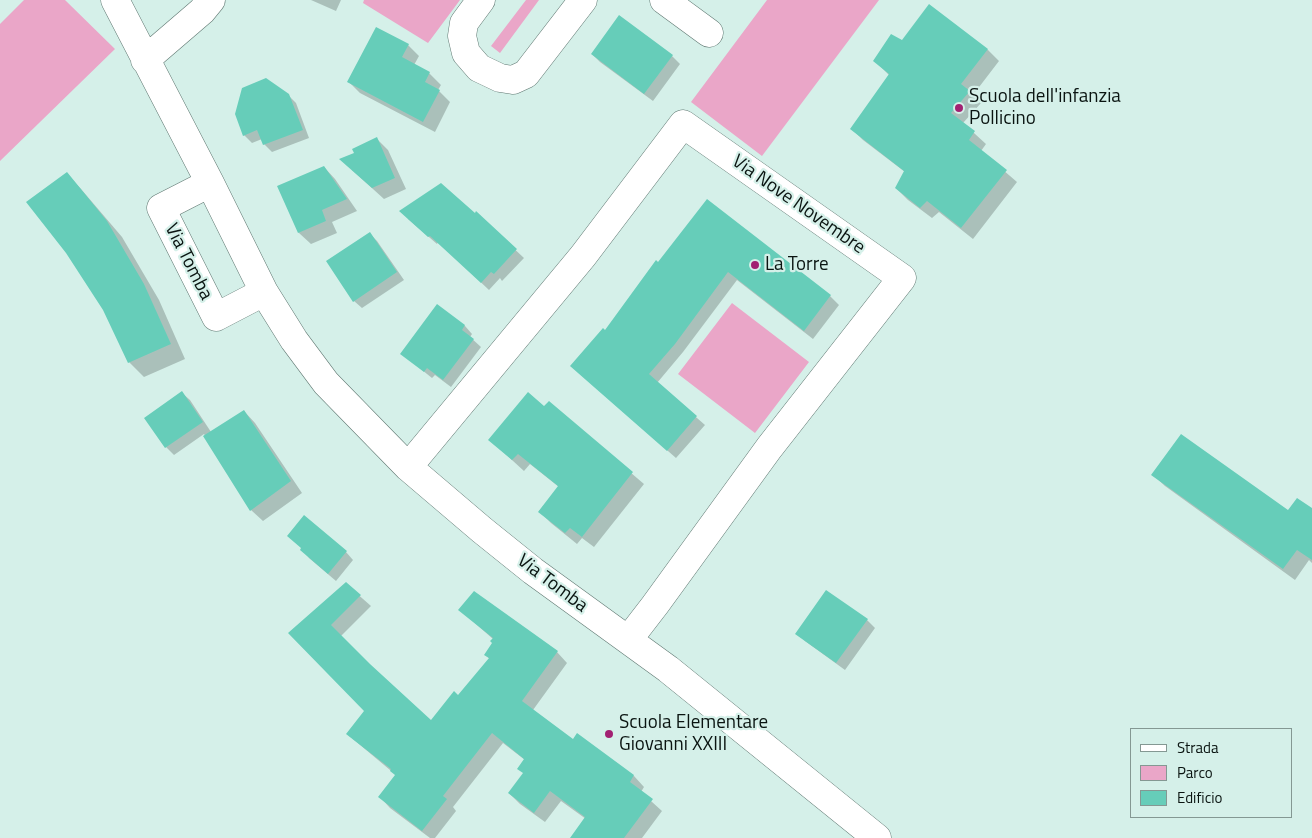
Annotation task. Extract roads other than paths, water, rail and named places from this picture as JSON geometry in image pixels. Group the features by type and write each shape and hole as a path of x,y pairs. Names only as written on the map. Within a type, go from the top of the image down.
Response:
{"street":[{"name":"Via Tomba","path":"115,0 264,292 294,340 326,383 408,467 457,510 533,571 669,670 877,838"},
{"path":"145,60 202,12 211,0"},
{"path":"481,0 464,23 462,36 466,53 479,68 500,78 513,80 526,74 583,0"},
{"path":"664,0 709,33"},
{"name":"Via Nove Novembre","path":"408,467 583,256 683,124 902,278 768,448 655,606 628,640"},
{"name":"Via Tomba","path":"210,183 161,208 216,317 264,292"}],"place":[{"name":"Scuola dell'infanzia Pollicino","path":"959,108"},
{"name":"La Torre","path":"755,265"},
{"name":"Scuola Elementare Giovanni XXIII","path":"609,734"}]}
